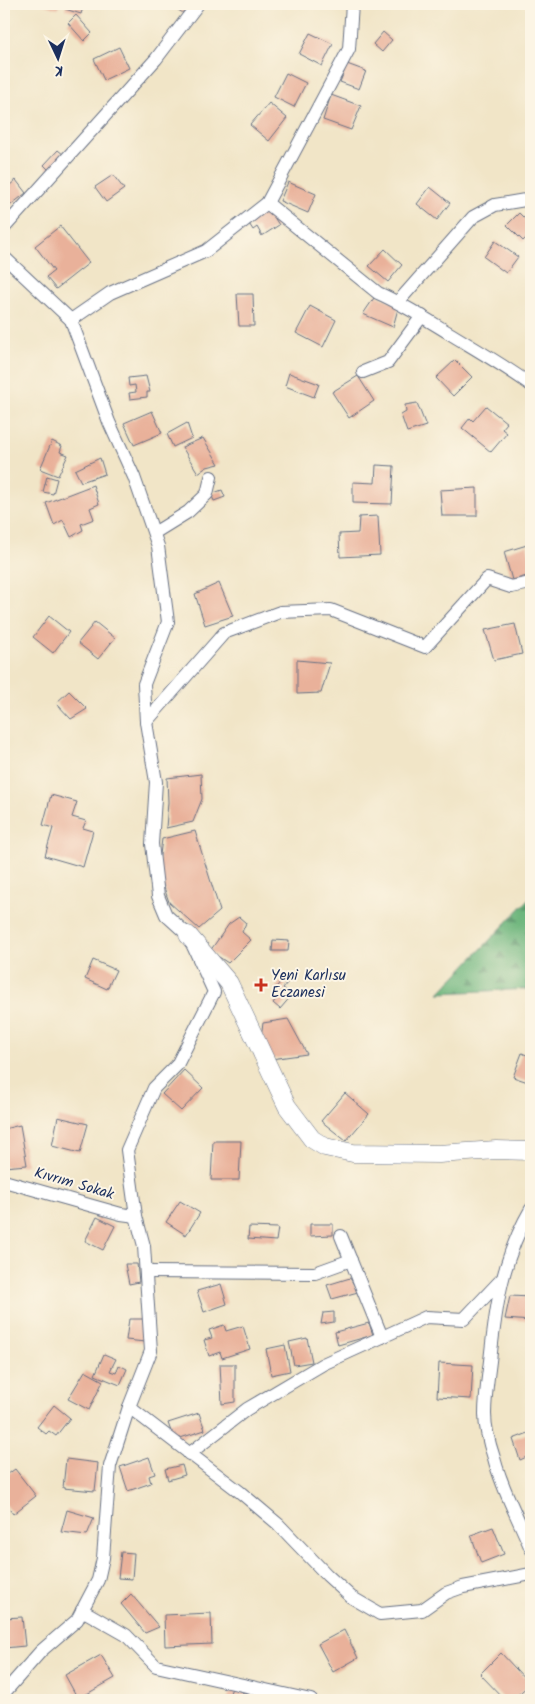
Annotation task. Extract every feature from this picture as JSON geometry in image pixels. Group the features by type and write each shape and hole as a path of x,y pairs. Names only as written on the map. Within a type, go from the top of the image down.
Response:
{"street":[{"path":"4,228 156,59 198,4"},
{"path":"70,320 110,292 206,251 267,203 349,49 352,4"},
{"path":"398,302 473,217 495,205 531,199"},
{"path":"267,203 378,293 422,316 504,366 531,385"},
{"path":"4,257 70,320 109,422 134,478 154,534 162,571 168,622 144,684 146,722 156,782 152,844 158,896 166,915 188,935 230,983 287,1106 312,1139 325,1147 352,1153 439,1154 496,1150 531,1151"},
{"path":"363,372 388,362 422,316"},
{"path":"154,534 188,512 207,494 211,476"},
{"path":"146,722 224,633 280,612 331,610 425,647 487,579 512,587 531,583"},
{"path":"6,1685 77,1620 98,1580 103,1558 110,1466 129,1407 151,1351 144,1246 136,1216 127,1150 154,1088 177,1065 214,992 188,935"},
{"name":"Kıvrım Sokak","path":"4,1181 121,1214 136,1216"},
{"path":"531,1209 522,1224 510,1252 501,1280 494,1321 484,1415 494,1460 531,1550"},
{"path":"341,1236 382,1337"},
{"path":"146,1272 315,1274 351,1260"},
{"path":"189,1454 247,1410 323,1364 426,1317 464,1319 501,1280"},
{"path":"129,1407 240,1492 278,1524 351,1597 380,1614 422,1610 446,1593 463,1587 531,1574"},
{"path":"82,1610 126,1635 156,1666 311,1700"}],"green space":[{"path":"531,897 531,989 439,993"}],"building":[{"path":"43,4 59,4 58,9"},
{"path":"67,4 84,4 81,14 65,9"},
{"path":"169,4 189,4 183,13"},
{"path":"76,15 92,33 84,41 68,23"},
{"path":"383,32 392,40 382,52 373,44"},
{"path":"310,33 333,44 322,66 299,54"},
{"path":"119,47 129,68 104,80 94,59"},
{"path":"347,64 366,71 359,89 340,82"},
{"path":"286,73 306,83 294,107 274,97"},
{"path":"331,95 361,106 351,130 323,120"},
{"path":"269,103 287,118 269,141 250,125"},
{"path":"58,150 64,155 50,171 44,165"},
{"path":"113,175 124,189 106,202 95,187"},
{"path":"16,180 26,193 7,208 4,204 4,190"},
{"path":"288,182 316,194 308,213 280,201"},
{"path":"430,187 450,203 437,220 417,204"},
{"path":"268,208 279,225 262,236 257,227 253,230 248,222"},
{"path":"519,213 531,225 531,233 523,241 507,225"},
{"path":"60,226 89,263 56,289 46,277 54,271 35,246"},
{"path":"495,241 518,257 506,273 484,257"},
{"path":"385,249 402,265 388,282 369,266"},
{"path":"237,294 253,294 254,326 239,326"},
{"path":"376,295 399,305 393,327 363,314"},
{"path":"310,306 336,320 323,347 296,333"},
{"path":"455,360 472,377 453,396 436,378"},
{"path":"289,373 319,384 314,397 285,386"},
{"path":"146,376 150,392 147,392 147,397 130,399 129,393 136,392 135,385 129,386 128,378"},
{"path":"358,376 374,401 349,418 332,392"},
{"path":"417,403 426,426 407,432 401,415 406,412 405,405"},
{"path":"486,406 507,423 502,429 507,433 491,452 462,428 470,418 473,421"},
{"path":"152,411 162,433 134,445 124,423"},
{"path":"187,423 192,438 173,447 167,434"},
{"path":"203,438 219,464 207,467 198,473 182,447"},
{"path":"52,441 62,446 60,452 68,455 58,476 40,469"},
{"path":"100,458 105,474 81,482 75,470"},
{"path":"376,465 394,466 392,504 353,503 353,482 375,483"},
{"path":"47,476 57,479 53,494 43,492"},
{"path":"93,485 99,504 90,508 94,519 81,524 83,530 71,537 63,520 54,525 46,503"},
{"path":"477,488 477,516 442,516 440,490"},
{"path":"222,490 225,497 214,501 211,494"},
{"path":"378,516 380,555 340,557 339,534 358,533 359,517"},
{"path":"527,545 531,559 531,575 512,580 504,552"},
{"path":"219,583 233,616 205,625 195,594"},
{"path":"49,616 69,632 53,653 33,637"},
{"path":"95,622 115,638 98,659 78,643"},
{"path":"515,624 522,654 494,660 485,630"},
{"path":"297,660 330,663 321,693 297,694"},
{"path":"69,691 87,709 71,719 56,703"},
{"path":"201,774 202,799 193,822 166,828 167,778"},
{"path":"51,795 77,802 72,817 86,821 83,828 93,831 83,867 45,856 53,828 43,825"},
{"path":"195,831 220,911 199,929 169,902 158,870 162,839"},
{"path":"239,917 246,923 242,932 251,940 228,963 210,951 229,924"},
{"path":"273,940 289,941 288,951 272,951"},
{"path":"93,960 116,970 107,989 85,979"},
{"path":"286,975 291,978 283,988 292,995 280,1009 273,1003 280,994 274,990"},
{"path":"288,1019 307,1054 271,1059 261,1037 263,1023"},
{"path":"522,1053 531,1057 531,1083 513,1077"},
{"path":"184,1070 203,1088 181,1111 162,1094"},
{"path":"345,1093 369,1114 346,1141 321,1121"},
{"path":"58,1117 88,1124 80,1153 52,1146"},
{"path":"20,1125 27,1165 4,1167 4,1129"},
{"path":"213,1141 241,1141 239,1180 211,1180"},
{"path":"180,1201 200,1213 186,1235 166,1222"},
{"path":"97,1217 115,1226 103,1250 85,1241"},
{"path":"310,1224 333,1224 333,1235 310,1236"},
{"path":"249,1227 278,1228 276,1241 248,1239"},
{"path":"125,1264 137,1264 139,1282 129,1284"},
{"path":"350,1278 358,1292 332,1299 327,1285"},
{"path":"221,1284 227,1304 204,1312 197,1291"},
{"path":"510,1296 531,1297 531,1321 505,1319"},
{"path":"334,1312 334,1322 321,1324 323,1313"},
{"path":"129,1319 145,1319 145,1342 126,1340"},
{"path":"369,1323 373,1335 338,1345 335,1332"},
{"path":"224,1325 226,1331 243,1326 250,1349 222,1358 220,1352 209,1356 204,1340 212,1338 209,1330"},
{"path":"307,1338 312,1362 294,1365 289,1342"},
{"path":"285,1345 290,1371 271,1375 266,1349"},
{"path":"104,1354 116,1359 110,1371 116,1373 119,1365 127,1369 120,1385 95,1375"},
{"path":"439,1363 473,1365 471,1399 437,1397"},
{"path":"220,1364 235,1364 235,1402 222,1404"},
{"path":"85,1371 103,1381 89,1410 68,1399"},
{"path":"54,1405 70,1418 56,1436 49,1431 46,1434 37,1427"},
{"path":"199,1413 205,1430 174,1440 168,1423"},
{"path":"531,1432 531,1455 520,1460 513,1439"},
{"path":"149,1457 155,1474 149,1476 151,1483 128,1491 120,1467"},
{"path":"66,1459 98,1463 95,1491 63,1488"},
{"path":"182,1465 185,1475 168,1480 165,1469"},
{"path":"15,1469 36,1496 13,1514 4,1502 4,1477"},
{"path":"67,1510 94,1518 87,1535 61,1532"},
{"path":"493,1527 504,1554 481,1563 471,1535"},
{"path":"121,1552 134,1553 132,1579 118,1578"},
{"path":"131,1594 159,1627 145,1633 121,1604"},
{"path":"211,1613 212,1644 165,1646 164,1615"},
{"path":"22,1617 25,1646 4,1648 4,1618"},
{"path":"344,1630 358,1658 333,1672 318,1644"},
{"path":"501,1653 530,1684 512,1700 505,1700 480,1674"},
{"path":"101,1655 115,1678 78,1699 65,1675"},
{"path":"232,1688 256,1698 255,1700 227,1700"}],"place":[{"name":"Yeni Karlısu Eczanesi","path":"261,985"}]}
